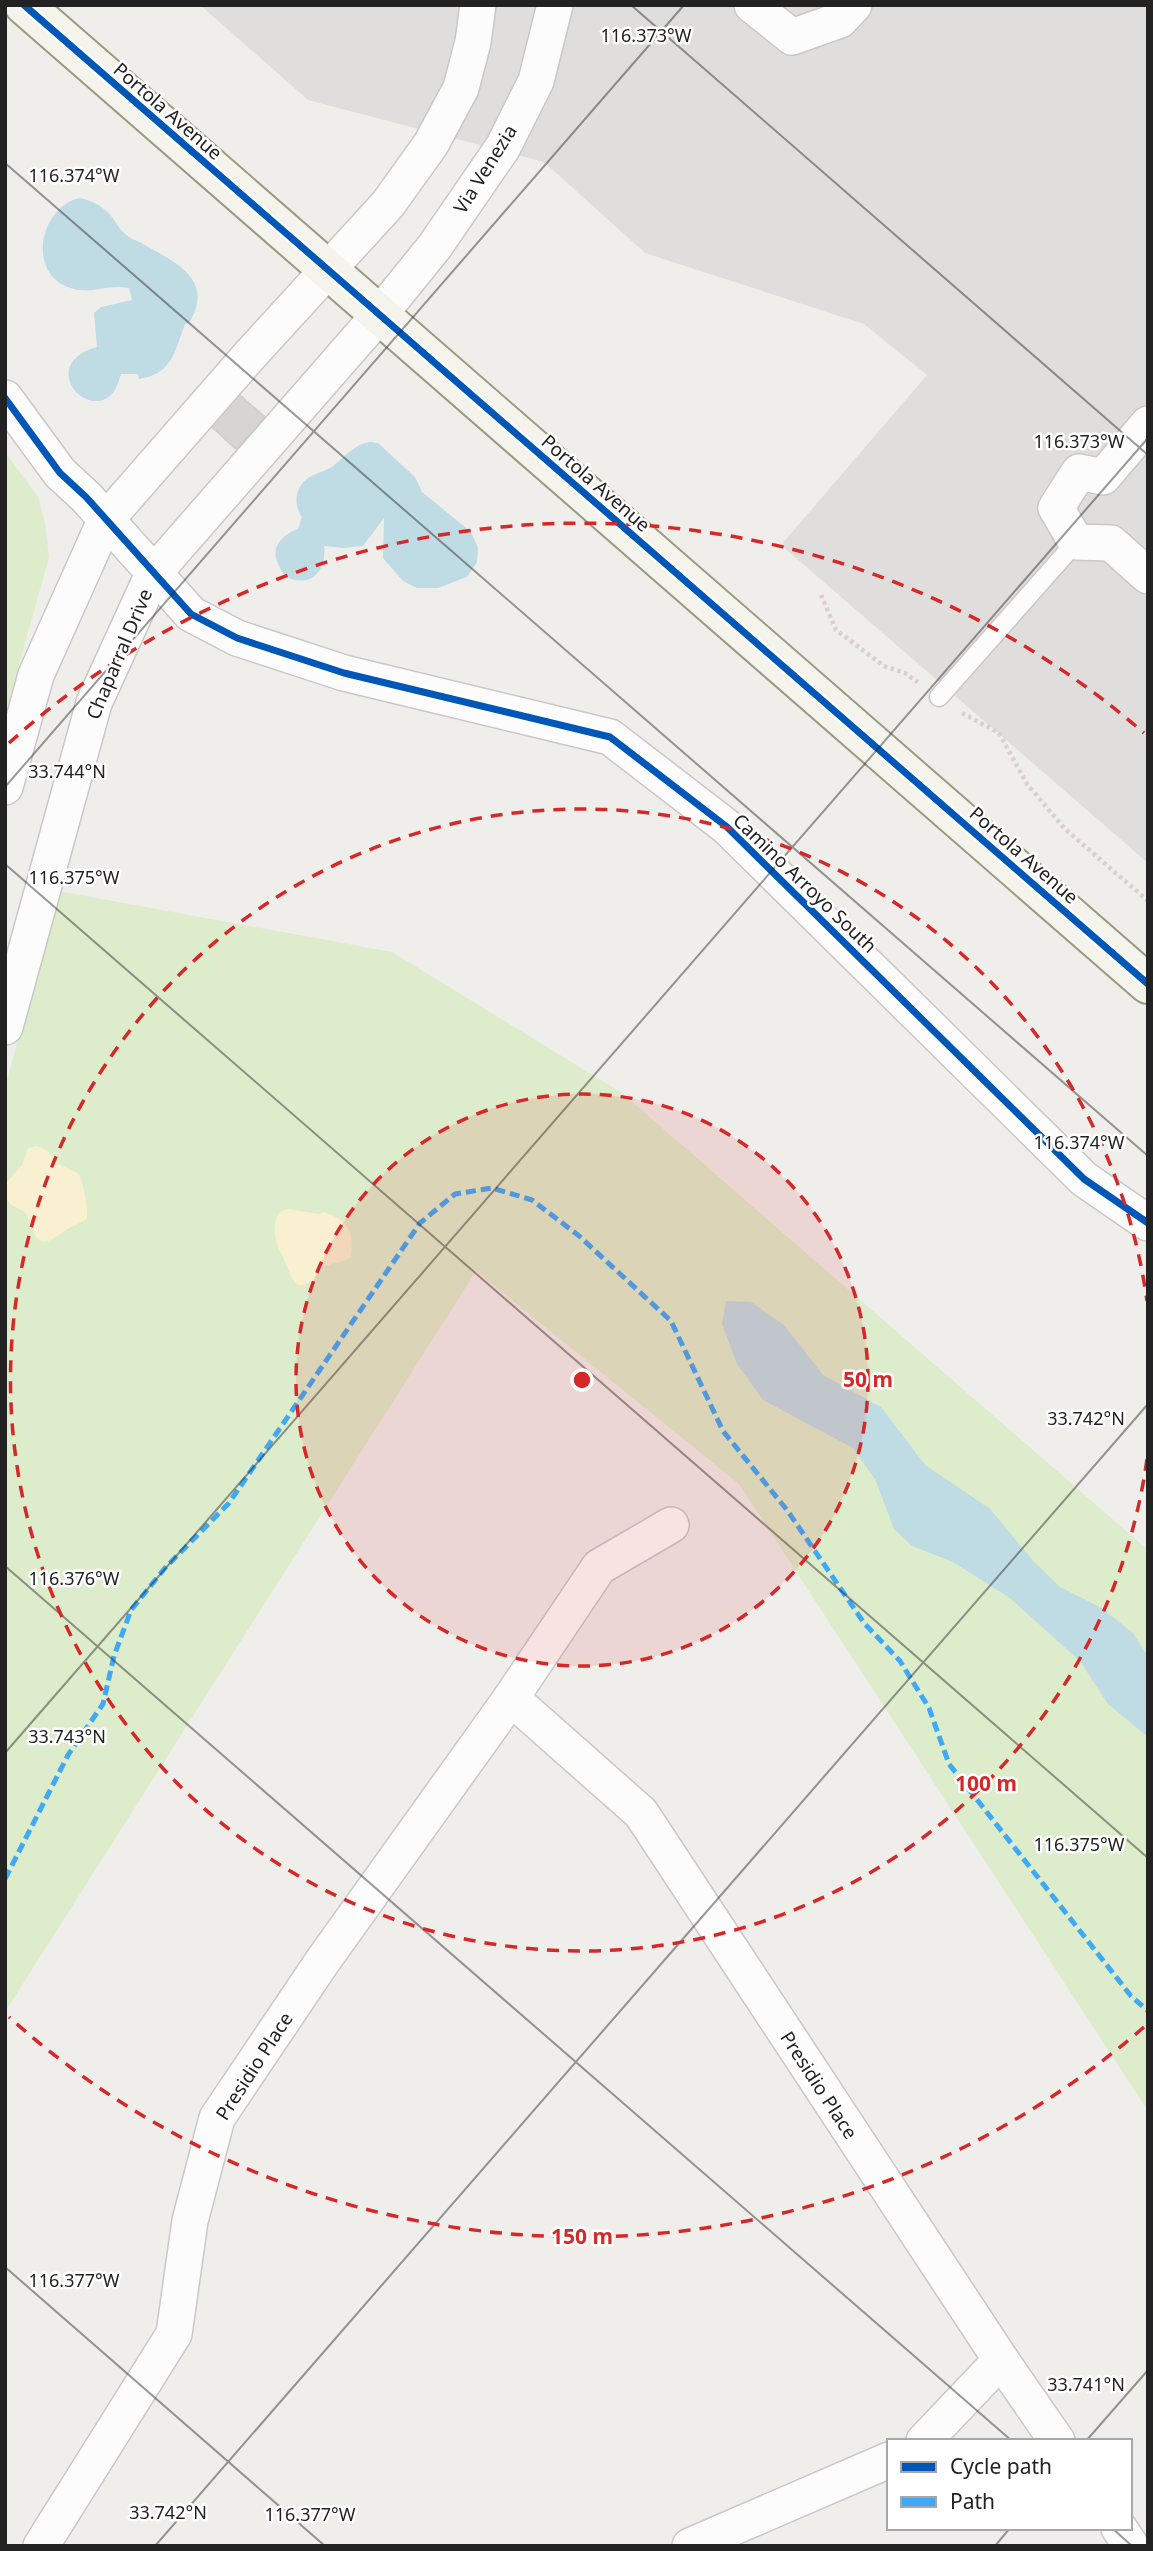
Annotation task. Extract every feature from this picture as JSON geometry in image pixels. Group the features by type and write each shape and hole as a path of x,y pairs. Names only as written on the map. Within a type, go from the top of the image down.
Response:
{"main road":[{"name":"Portola Avenue","path":"24,5 1148,984"}],"street":[{"path":"5,787 36,675 105,521 242,364 388,204 431,144 461,88 473,42 478,5"},
{"name":"Via Venezia","path":"380,314 435,246 503,147 536,81 555,5"},
{"path":"752,5 792,37 847,13"},
{"name":"Chaparral Drive","path":"5,1027 94,704 153,574 380,314"},
{"name":"Camino Arroyo South","path":"5,398 60,473 86,497 191,614 237,638 344,673 610,737 727,827 1084,1179 1148,1223"},
{"path":"1148,424 1103,477 1079,472 1056,508 1076,542 1111,543 1148,576"},
{"name":"Presidio Place","path":"41,2546 174,2334 190,2221 217,2118 322,1962 511,1698 599,1567 671,1525"},
{"name":"Presidio Place","path":"511,1698 641,1813 1056,2439"},
{"path":"926,2439 1001,2360"},
{"path":"690,2546 887,2461"},
{"path":"1120,2530 1131,2546"}],"lane":[{"path":"939,697 1076,542"}],"path":[{"path":"821,595 836,630 864,653 884,666 905,673 953,709 999,733 1027,784 1065,828 1148,901"}],"shaded area":[{"path":"200,5 1148,5 1148,863 781,545 927,375 864,324 645,253 544,162 308,100"}],"green space":[{"path":"5,452 38,497 45,522 49,557 5,715"},
{"path":"58,891 392,952 622,1093 1148,1550 1148,2111 739,1484 476,1271 5,2012 5,1088"}],"sand":[{"path":"37,1146 47,1151 60,1165 78,1174 87,1208 87,1218 46,1242 37,1238 24,1211 8,1201 5,1190 5,1184 22,1165 28,1148"},
{"path":"288,1209 319,1214 323,1212 344,1222 350,1233 351,1257 324,1266 311,1281 298,1285 290,1274 275,1233 279,1212"}],"water":[{"path":"80,198 101,207 129,237 179,266 195,284 198,295 196,308 189,323 185,324 175,352 166,366 159,372 139,379 138,374 121,374 114,392 101,400 90,400 72,387 69,376 71,365 80,355 97,347 94,313 101,307 132,300 129,288 82,290 65,286 53,277 43,252 44,238 57,212 67,203"},
{"path":"370,442 378,443 415,477 422,492 471,532 478,548 477,562 467,577 438,588 417,588 403,581 383,558 384,518 363,546 324,546 321,568 312,578 289,578 282,571 276,559 276,548 282,538 298,529 302,517 297,507 300,486 308,478 333,466 354,448"},
{"path":"726,1301 751,1302 784,1325 823,1375 881,1407 925,1465 990,1509 1034,1562 1060,1587 1100,1607 1133,1633 1148,1657 1148,1737 1108,1704 1080,1661 1010,1598 953,1562 912,1546 894,1529 875,1479 853,1448 763,1400 737,1364 722,1324"}],"building":[{"path":"237,393 265,417 236,449 210,425"}],"marked path":[{"path":"5,1879 68,1755 103,1704 114,1656 131,1610 165,1568 229,1503 420,1223 455,1194 492,1188 532,1200 578,1235 671,1321 723,1431 787,1510 864,1623 900,1661 929,1708 949,1764 1131,1996 1148,2011"}],"cycle path":[{"path":"24,5 1148,984"},
{"path":"5,398 60,473 86,497 191,614 237,638 344,673 610,737 727,827 1084,1179 1148,1223"}]}
